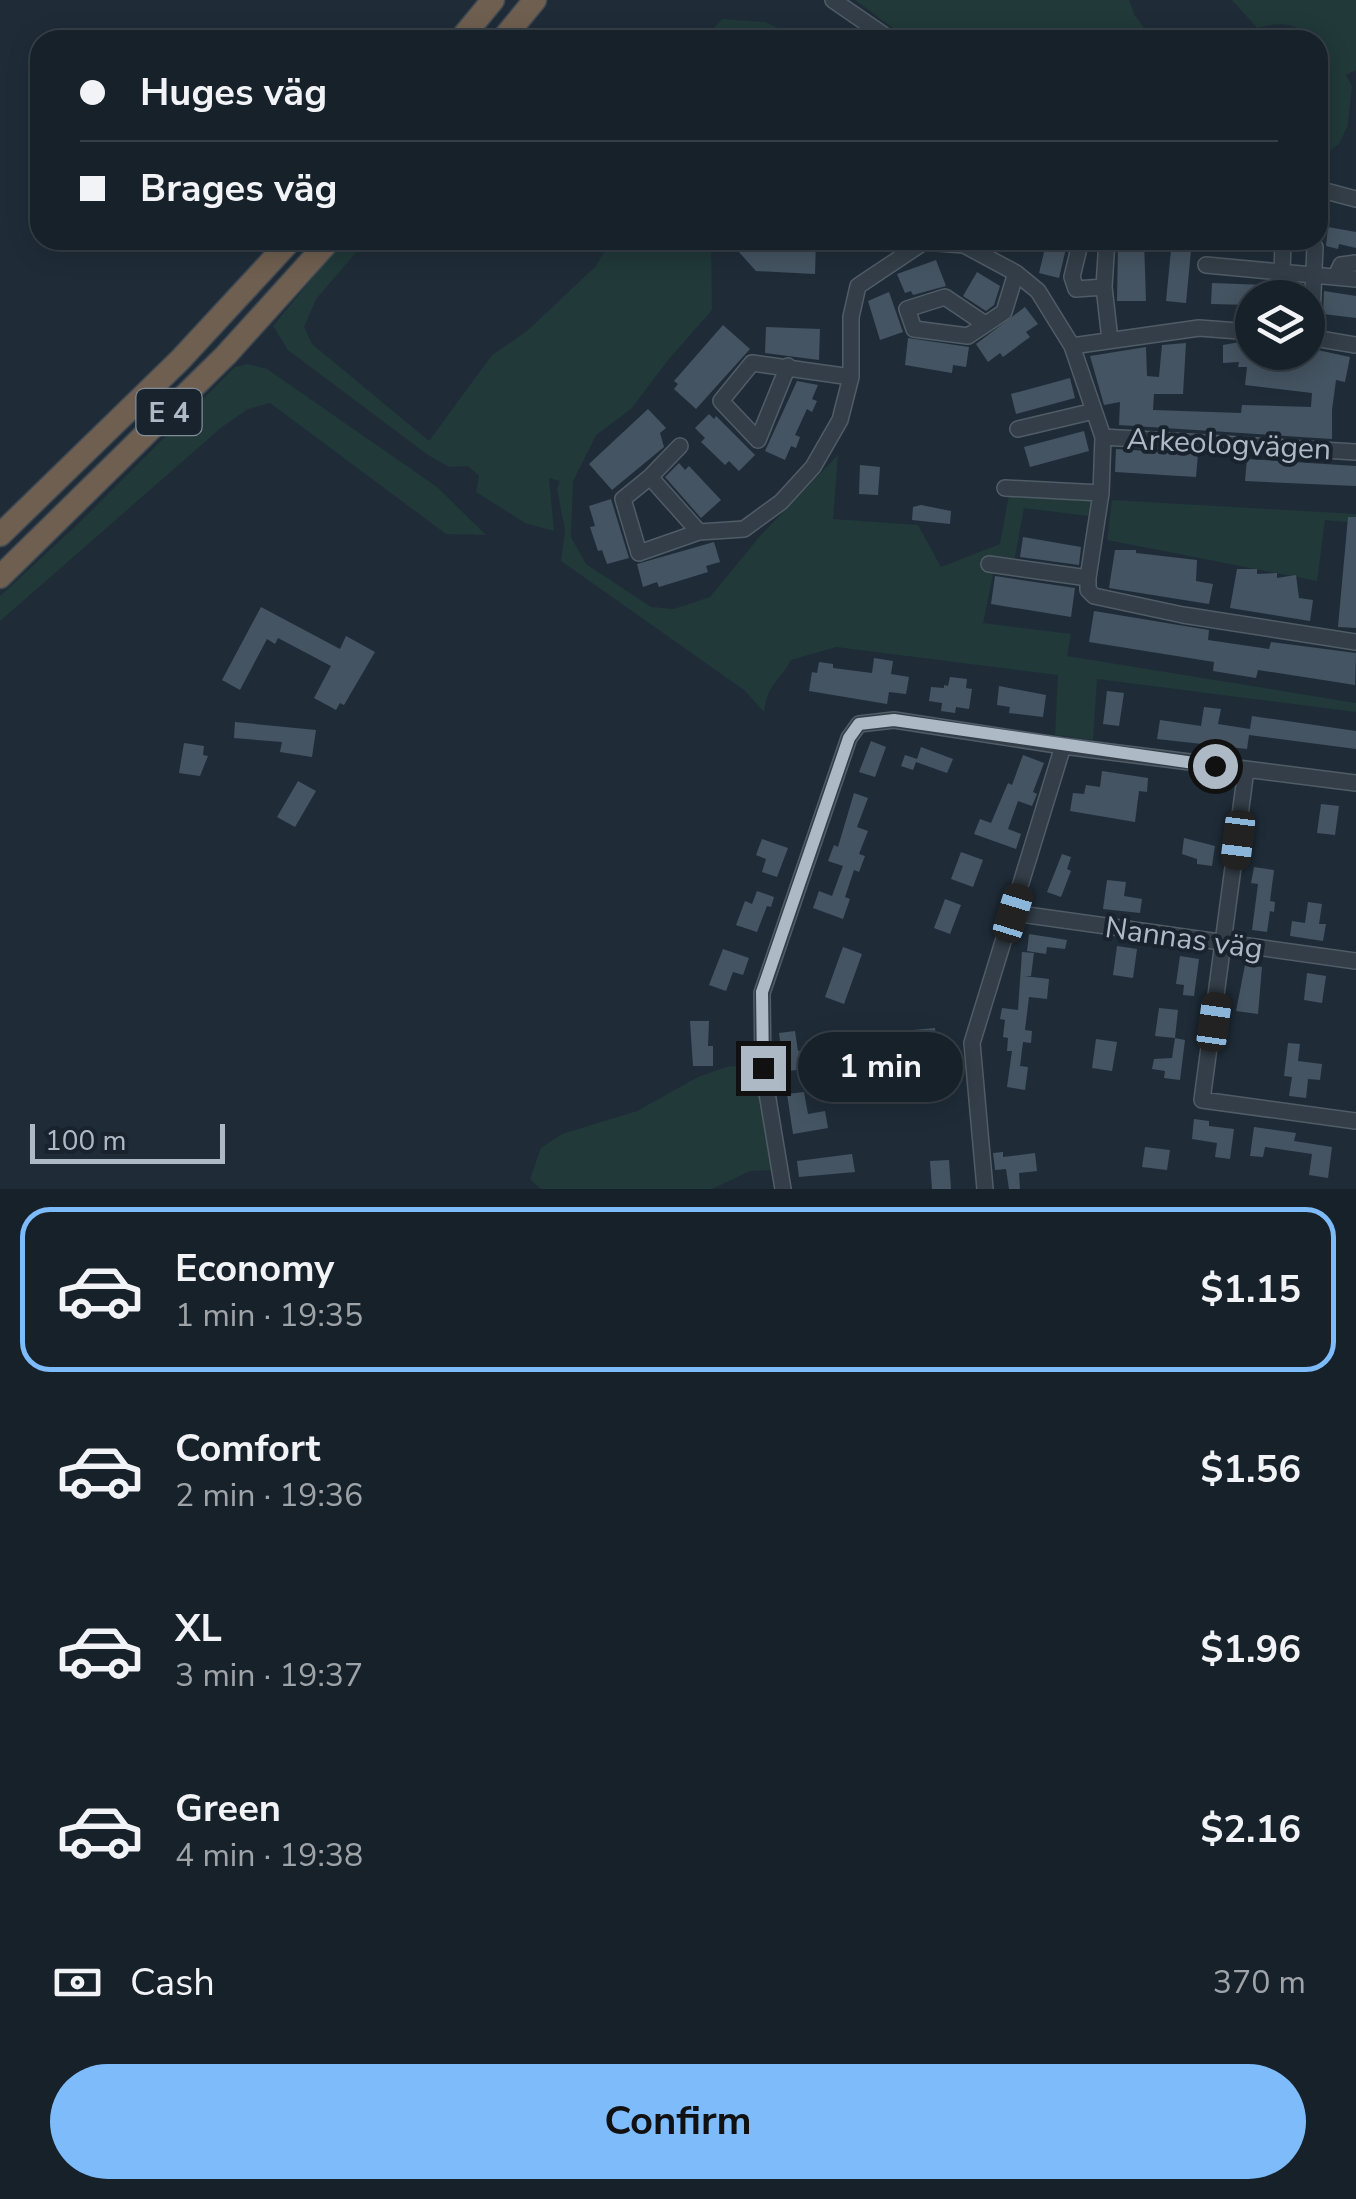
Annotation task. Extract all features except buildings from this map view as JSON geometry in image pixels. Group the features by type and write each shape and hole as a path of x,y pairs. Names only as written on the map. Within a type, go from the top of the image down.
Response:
{"highway":[{"path":"468,30 493,0"},
{"path":"510,30 535,0"},
{"name":"E 4","path":"0,536 180,360 282,250"},
{"name":"E 4","path":"0,577 226,354 321,250"}],"street":[{"path":"834,0 877,30"},
{"path":"1328,192 1356,199"},
{"path":"680,446 623,499 639,553 699,532 744,529 782,502 813,468 840,420 851,377 851,317 858,286 912,250"},
{"path":"977,250 1038,291 1072,346 1094,411 1102,437 1101,493 1088,590 1094,596 1183,615 1356,642"},
{"path":"1079,250 1072,277 1076,289 1104,287"},
{"path":"1107,250 1104,287 1110,340"},
{"path":"1282,271 1283,250"},
{"path":"1314,280 1315,250"},
{"path":"1336,276 1341,264 1356,264"},
{"path":"1206,266 1356,279"},
{"path":"985,324 1004,312 1016,273"},
{"path":"1072,346 1199,328 1235,331"},
{"path":"1325,340 1356,344"},
{"path":"788,366 758,440 720,401 752,363 788,366 851,377"},
{"path":"1018,429 1094,411"},
{"name":"Arkeologvägen","path":"1102,437 1356,452"},
{"path":"650,477 699,532"},
{"path":"1004,488 1101,493"},
{"path":"989,564 1088,578"},
{"path":"783,1189 763,1068 762,992 849,738 859,724 894,720 1064,746 1356,782"},
{"path":"985,1189 972,1042 1064,746"},
{"path":"1246,770 1202,1100 1356,1121"},
{"name":"Nannas väg","path":"1013,913 1356,961"}],"green space":[{"path":"855,0 1129,0 1146,30 896,30"},
{"path":"1232,0 1356,0 1356,70 1346,75 1352,86 1348,125 1339,144 1328,153 1328,30 1299,30 1286,25 1257,28"},
{"path":"722,19 765,22 783,30 712,30"},
{"path":"336,250 358,250 316,299 304,327 312,344 429,441 492,355 527,331 596,266 605,250 711,250 712,310 631,409 596,435 573,481 571,537 586,564 651,607 674,609 710,597 760,536 838,455 833,519 918,525 941,567 1000,544 1009,494 1091,499 1088,516 1024,508 1014,562 986,557 982,566 994,570 983,623 1071,634 1067,656 1356,703 1356,712 1097,679 1093,740 1055,735 1058,675 836,647 791,660 771,689 764,712 744,690 561,561 565,530 557,489 560,481 549,478 554,531 525,523 476,492 479,476 468,466 449,467 428,455 288,350 273,326"},
{"path":"247,364 267,369 437,487 486,535 446,534 270,403 248,409 222,427 0,621 0,596 235,367"},
{"path":"1112,500 1356,514 1356,523 1325,520 1317,581 1107,540"},
{"path":"729,1066 763,1069 780,1170 750,1171 712,1189 541,1189 530,1179 541,1148 562,1134 637,1111 698,1077"}],"route":[{"path":"763,1068 762,992 849,738 859,724 894,720 1215,766"}]}
